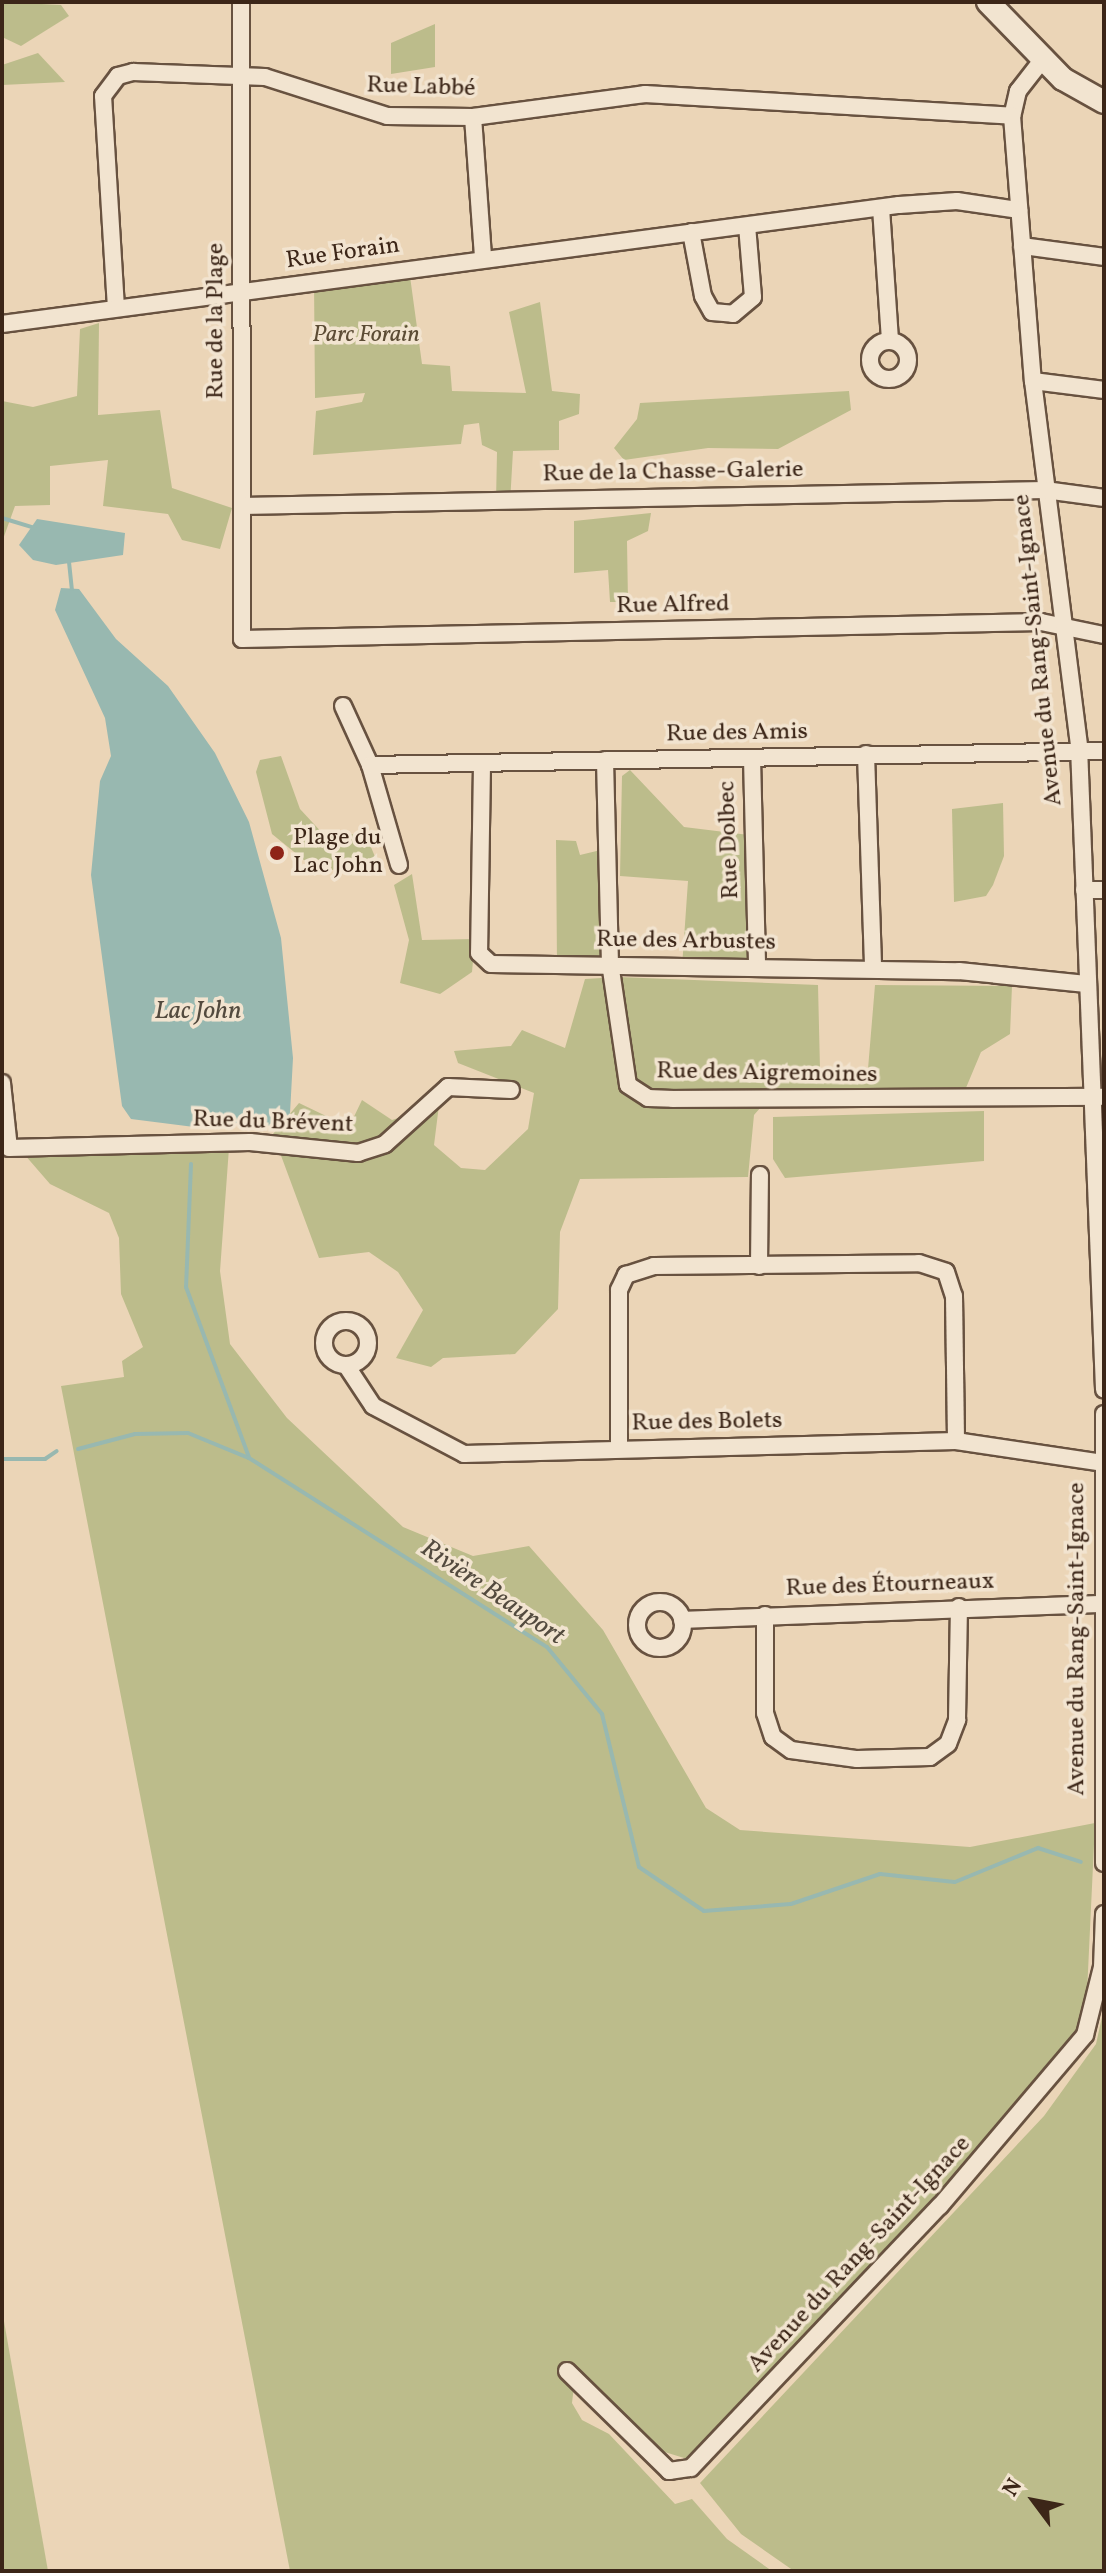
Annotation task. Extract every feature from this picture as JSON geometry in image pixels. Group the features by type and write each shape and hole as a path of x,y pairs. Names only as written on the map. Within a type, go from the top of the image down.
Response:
{"street":[{"name":"Rue de la Plage","path":"241,2 242,639"},
{"path":"988,2 1043,59 1104,102"},
{"name":"Avenue du Rang-Saint-Ignace","path":"1043,59 1018,91 1012,116 1033,381 1079,747 1086,984 1097,1097 1104,1390"},
{"name":"Rue Labbé","path":"116,308 103,113 109,84 133,72 241,74 387,116 473,117 645,94 1012,116"},
{"path":"473,117 483,258"},
{"name":"Rue Forain","path":"2,324 483,258 881,208 957,201 1019,210"},
{"path":"881,208 890,340"},
{"path":"691,232 703,296 712,312 733,314 753,297 747,226"},
{"path":"1022,246 1104,257"},
{"path":"1033,381 1104,390"},
{"name":"Rue de la Chasse-Galerie","path":"242,506 1045,490 1104,498"},
{"name":"Rue Alfred","path":"242,639 1064,627 1104,635"},
{"path":"343,706 370,765 399,865"},
{"name":"Rue des Amis","path":"370,765 482,765 1079,747 1104,751"},
{"path":"866,754 873,969"},
{"name":"Rue Dolbec","path":"752,758 757,968"},
{"name":"Rue des Aigremoines","path":"605,760 610,963 628,1085 648,1098 1097,1097"},
{"name":"Rue des Arbustes","path":"482,765 482,961 873,969 1086,984"},
{"path":"1084,890 1104,890"},
{"name":"Rue du Brévent","path":"2,1083 9,1148 250,1142 358,1153 385,1144 448,1087 511,1090"},
{"path":"759,1266 760,1175"},
{"path":"619,1449 616,1304 626,1275 654,1266 919,1263 946,1272 954,1296 956,1441"},
{"name":"Rue des Bolets","path":"346,1365 373,1406 464,1454 956,1441 1103,1463"},
{"name":"Avenue du Rang-Saint-Ignace","path":"1104,1414 1104,1863"},
{"name":"Rue des Étourneaux","path":"682,1620 959,1607 1102,1604"},
{"path":"765,1615 765,1713 773,1737 791,1750 857,1759 930,1757 948,1744 957,1720 959,1607"},
{"name":"Avenue du Rang-Saint-Ignace","path":"567,2371 669,2471 691,2468 961,2184 1085,2035 1102,1967 1104,1914"}],"green space":[{"path":"2,2 61,5 69,16 21,46 2,37"},
{"path":"435,24 435,67 391,74 391,43"},
{"path":"38,53 65,82 2,85 2,65"},
{"name":"Parc Forain","path":"409,269 422,364 450,366 452,391 526,393 509,312 540,302 552,391 580,394 579,414 559,421 559,450 513,451 510,503 496,501 497,452 482,445 479,423 464,425 461,444 313,455 316,411 362,402 365,393 315,398 314,282"},
{"path":"99,323 98,415 160,410 172,488 232,508 220,549 182,540 168,514 103,506 108,460 50,466 50,505 15,506 2,542 2,401 33,407 77,396 80,329"},
{"path":"849,391 851,410 778,449 708,448 624,460 614,448 637,419 640,403"},
{"path":"651,513 648,531 627,541 628,602 610,602 608,570 574,573 574,521"},
{"path":"281,756 300,809 326,837 365,833 376,859 320,873 272,834 256,772 260,760"},
{"path":"630,770 684,827 749,835 760,967 682,967 688,881 620,876 622,776"},
{"path":"1003,803 1004,856 993,885 986,896 954,902 952,809"},
{"path":"556,840 576,841 580,855 609,848 612,962 557,965"},
{"path":"412,874 422,940 475,939 472,972 440,994 400,983 409,940 394,885"},
{"path":"618,977 818,985 820,1069 868,1069 875,985 1012,986 1010,1034 981,1052 963,1095 767,1100 754,1115 748,1177 580,1179 560,1232 558,1309 515,1354 443,1358 431,1367 396,1358 423,1310 398,1272 369,1252 319,1258 273,1134 299,1103 349,1127 362,1100 392,1120 439,1105 434,1145 461,1168 485,1170 528,1129 534,1093 458,1063 454,1051 511,1046 522,1030 565,1048 585,979"},
{"path":"984,1111 984,1161 785,1178 773,1159 773,1117"},
{"path":"229,1148 220,1271 230,1344 287,1418 403,1527 473,1556 529,1546 603,1630 706,1808 740,1830 970,1847 1095,1823 1085,2035 1033,2104 694,2461 658,2450 618,2407 574,2386 572,2403 582,2420 609,2434 675,2504 692,2499 727,2539 772,2571 290,2571 61,1386 124,1377 122,1361 143,1347 121,1294 119,1238 109,1213 50,1184 24,1154"},
{"path":"1104,2008 1104,2571 794,2571 741,2534 700,2483 1044,2116 1096,2044"},
{"path":"2,2310 48,2571 2,2571"}],"water":[{"path":"37,519 125,533 123,555 56,565 33,560 19,545"},
{"name":"Lac John","path":"61,588 79,589 116,639 168,686 215,753 249,822 281,938 293,1058 289,1132 251,1121 202,1128 131,1119 122,1106 91,875 100,781 111,756 105,718 55,610"}],"waterway":[{"path":"2,518 34,528"},
{"path":"69,562 72,589"},
{"path":"191,1164 186,1287 249,1457"},
{"name":"Rivière Beauport","path":"78,1449 135,1434 188,1433 249,1458 547,1647 602,1714 639,1867 704,1911 791,1904 880,1874 955,1882 1038,1848 1081,1862"},
{"name":"Rivière Beauport","path":"2,1459 45,1459 57,1451"}],"place":[{"name":"Plage du Lac John","path":"277,853"}]}
